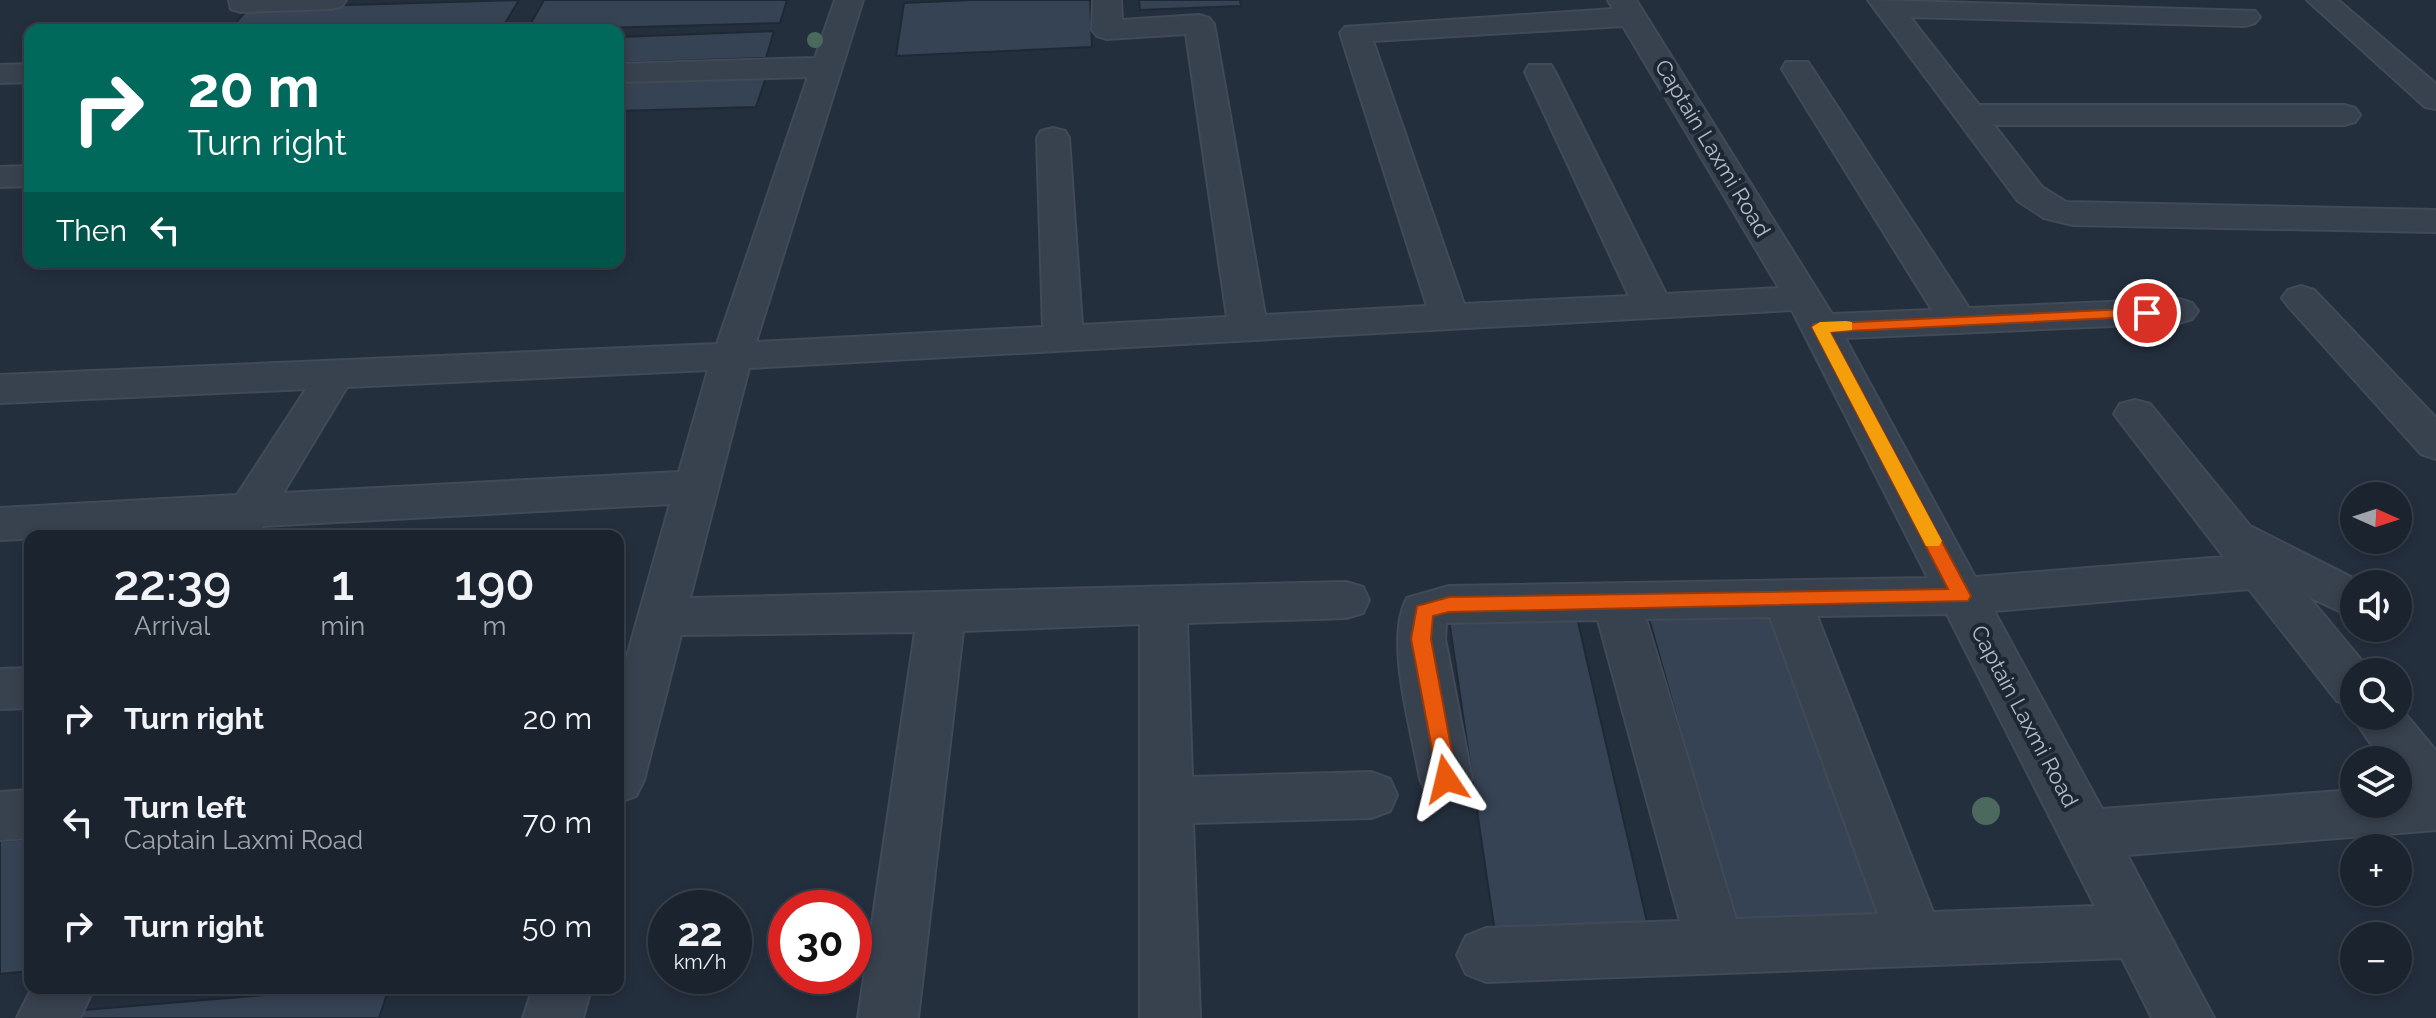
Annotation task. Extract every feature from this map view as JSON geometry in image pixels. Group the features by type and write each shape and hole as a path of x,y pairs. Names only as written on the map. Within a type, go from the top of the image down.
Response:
{"street":[{"path":"241,3 332,0"},
{"path":"624,746 644,645 697,487 732,356 849,0"},
{"path":"1107,0 1107,30 1199,24 1248,329"},
{"path":"2321,0 2436,100"},
{"path":"1885,4 2245,17"},
{"path":"1885,4 2030,194 2056,211 2073,214 2436,221"},
{"path":"1450,318 1355,33 1627,9"},
{"name":"Captain Laxmi Road","path":"1627,9 1812,313 2184,1018"},
{"path":"624,73 828,67"},
{"path":"1797,69 1958,321"},
{"path":"1540,72 1653,306"},
{"path":"0,74 24,73"},
{"path":"1970,115 2344,115"},
{"path":"1053,138 1063,338"},
{"path":"0,177 24,176"},
{"path":"2301,298 2436,444"},
{"path":"0,389 732,356 1653,306 1958,321 2179,311"},
{"path":"242,523 335,374"},
{"path":"2135,414 2340,670"},
{"path":"0,524 242,523 697,487"},
{"path":"2231,534 2340,592"},
{"path":"1446,779 1421,639 1424,611 1449,604 1961,596 2261,571"},
{"path":"1787,599 1916,940"},
{"path":"644,645 941,613 1346,600"},
{"path":"1617,602 1716,947"},
{"path":"1163,605 1170,1018"},
{"path":"888,1018 941,613"},
{"path":"0,689 24,688"},
{"path":"2388,730 2436,790"},
{"path":"1166,801 1371,795"},
{"path":"2088,834 2436,807"},
{"path":"0,816 24,814"},
{"path":"1486,955 2138,931"},
{"path":"47,1018 61,994"},
{"path":"553,1018 560,994"}],"building":[{"path":"519,0 505,24 234,24 249,8"},
{"path":"544,0 787,0 780,23 624,27 624,24 530,24"},
{"path":"1090,0 1092,47 896,56 904,3"},
{"path":"1139,0 1240,0 1241,6 1140,10"},
{"path":"774,31 766,58 624,63 624,37"},
{"path":"768,71 756,107 624,111 624,75"},
{"path":"1646,608 1774,608 1890,933 1737,933"},
{"path":"1448,613 1576,613 1651,939 1496,940"},
{"path":"24,839 24,972 0,974 0,841"},
{"path":"277,994 387,994 379,1018 80,1018 84,1010"}],"slow traffic":[{"path":"1846,326 1820,327 1932,541"}],"route":[{"path":"1446,779 1421,639 1424,611 1449,604 1961,596 1820,327 2147,313"}]}
